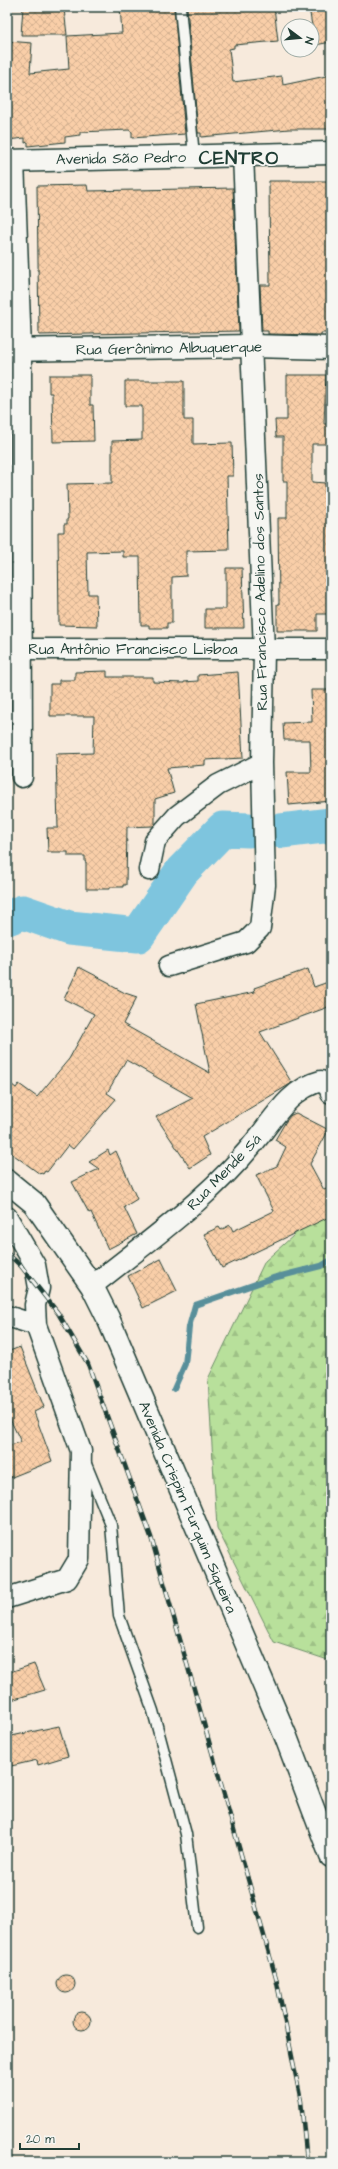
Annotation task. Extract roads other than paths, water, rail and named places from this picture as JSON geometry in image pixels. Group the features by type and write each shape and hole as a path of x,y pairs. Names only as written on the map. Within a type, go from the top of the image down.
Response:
{"main road":[{"name":"Avenida São Pedro","path":"10,160 331,153"},
{"name":"Rua Gerônimo Albuquerque","path":"14,350 252,346 331,348"},
{"name":"Avenida Crispim Furquim Siqueira","path":"7,1180 34,1203 92,1286 108,1318 283,1730 331,1856"}],"street":[{"name":"Rua Francisco Adelino dos Santos","path":"169,966 246,942 260,928 265,885 262,763 264,650 243,155"},
{"path":"10,160 14,350 15,649 22,777"},
{"name":"Rua Antônio Francisco Lisboa","path":"15,649 331,649"},
{"path":"149,870 155,841 178,816 218,785 262,763"},
{"name":"Rua Mende Sá","path":"92,1286 200,1200 247,1153 288,1100 312,1083 321,1081 328,1087 331,1093"},
{"path":"7,1217 36,1265 39,1288 35,1305 36,1325 80,1451 79,1558 67,1579 7,1598"},
{"path":"7,1315 36,1325"}],"lane":[{"path":"180,7 194,156"},
{"path":"80,1451 111,1525 119,1616 153,1711 186,1834 197,1927"}],"waterway":[{"path":"281,831 331,825"},
{"path":"7,918 23,912 69,928 138,935 182,871 223,829 249,830"},
{"path":"174,1389 185,1364 189,1327 195,1305 273,1278 321,1266 331,1260"}],"railway":[{"path":"7,1253 21,1266 58,1313 88,1364 151,1537 276,1978 301,2101 307,2162"}],"district":[{"name":"CENTRO","path":"239,157"}]}
